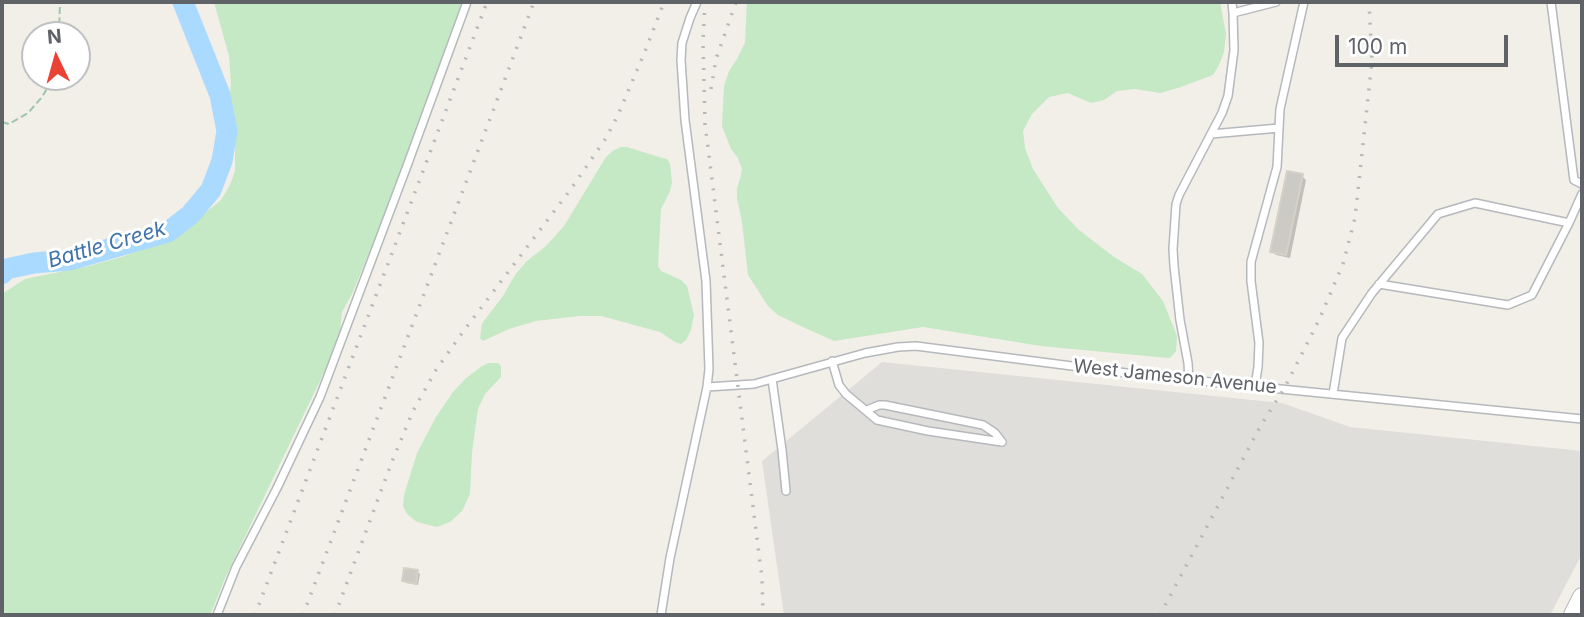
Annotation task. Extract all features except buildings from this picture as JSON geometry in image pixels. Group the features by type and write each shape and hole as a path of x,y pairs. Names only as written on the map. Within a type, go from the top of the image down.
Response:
{"street":[{"path":"1573,615 1582,597"}],"lane":[{"path":"217,615 236,567 320,397 467,2"},
{"path":"661,615 670,558 708,387 706,281 685,120 681,60 682,43 697,2"},
{"path":"1189,380 1174,266 1176,204 1228,96 1234,50 1231,2"},
{"path":"1233,13 1276,2"},
{"path":"1255,386 1259,343 1251,262 1277,167 1280,109 1304,2"},
{"path":"1551,2 1574,180 1582,184"},
{"path":"1211,134 1279,128"},
{"path":"1379,284 1508,305 1532,295 1582,194"},
{"path":"1333,394 1342,338 1379,284 1438,214 1475,203 1569,223"},
{"name":"West Jameson Avenue","path":"708,387 738,386 882,349 916,346 1189,380 1582,419"},
{"path":"832,361 839,385 846,394 877,420 1002,442 984,425 885,405 866,410"},
{"path":"772,379 786,491"}],"path":[{"path":"59,21 60,2"},
{"path":"2,122 9,124 27,113 46,91"}],"shaded area":[{"path":"882,362 1282,403 1350,427 1582,451 1582,554 1550,615 784,615 762,461"}],"green space":[{"path":"214,2 462,2 388,207 342,312 340,333 331,358 226,576 210,615 2,615 2,294 25,279 125,256 179,234 221,200 235,171 235,145 229,102 229,56"},
{"path":"747,2 1220,2 1226,34 1224,52 1213,75 1160,93 1135,89 1117,91 1104,100 1091,103 1068,93 1049,97 1032,114 1023,131 1025,148 1033,169 1058,208 1079,230 1142,274 1163,301 1177,336 1176,351 1170,358 1041,346 923,327 834,341 778,315 768,306 748,275 737,198 742,169 722,126 724,86 745,43"},
{"path":"621,147 667,159 670,164 672,183 661,209 658,266 661,271 681,280 687,286 694,315 686,340 681,344 660,332 601,316 579,316 536,321 483,341 480,338 482,324 515,275 564,226 606,157"},
{"path":"489,363 498,363 501,366 501,377 485,394 478,409 470,494 462,511 450,522 437,527 417,522 407,514 403,506 417,453 453,392 465,379"}],"waterway":[{"name":"Battle Creek","path":"2,274 6,269 70,260 168,232 190,215 211,190 222,161 227,131 220,95 183,2"}],"railway":[{"path":"255,615 487,2"},
{"path":"303,615 534,2"},
{"path":"335,615 413,411 436,370 606,138 664,2"},
{"path":"705,2 705,124 762,578 763,615"},
{"path":"711,89 716,59 736,2"},
{"path":"1160,615 1261,425 1284,389 1319,320 1343,264 1355,218 1372,61 1369,2"}]}
